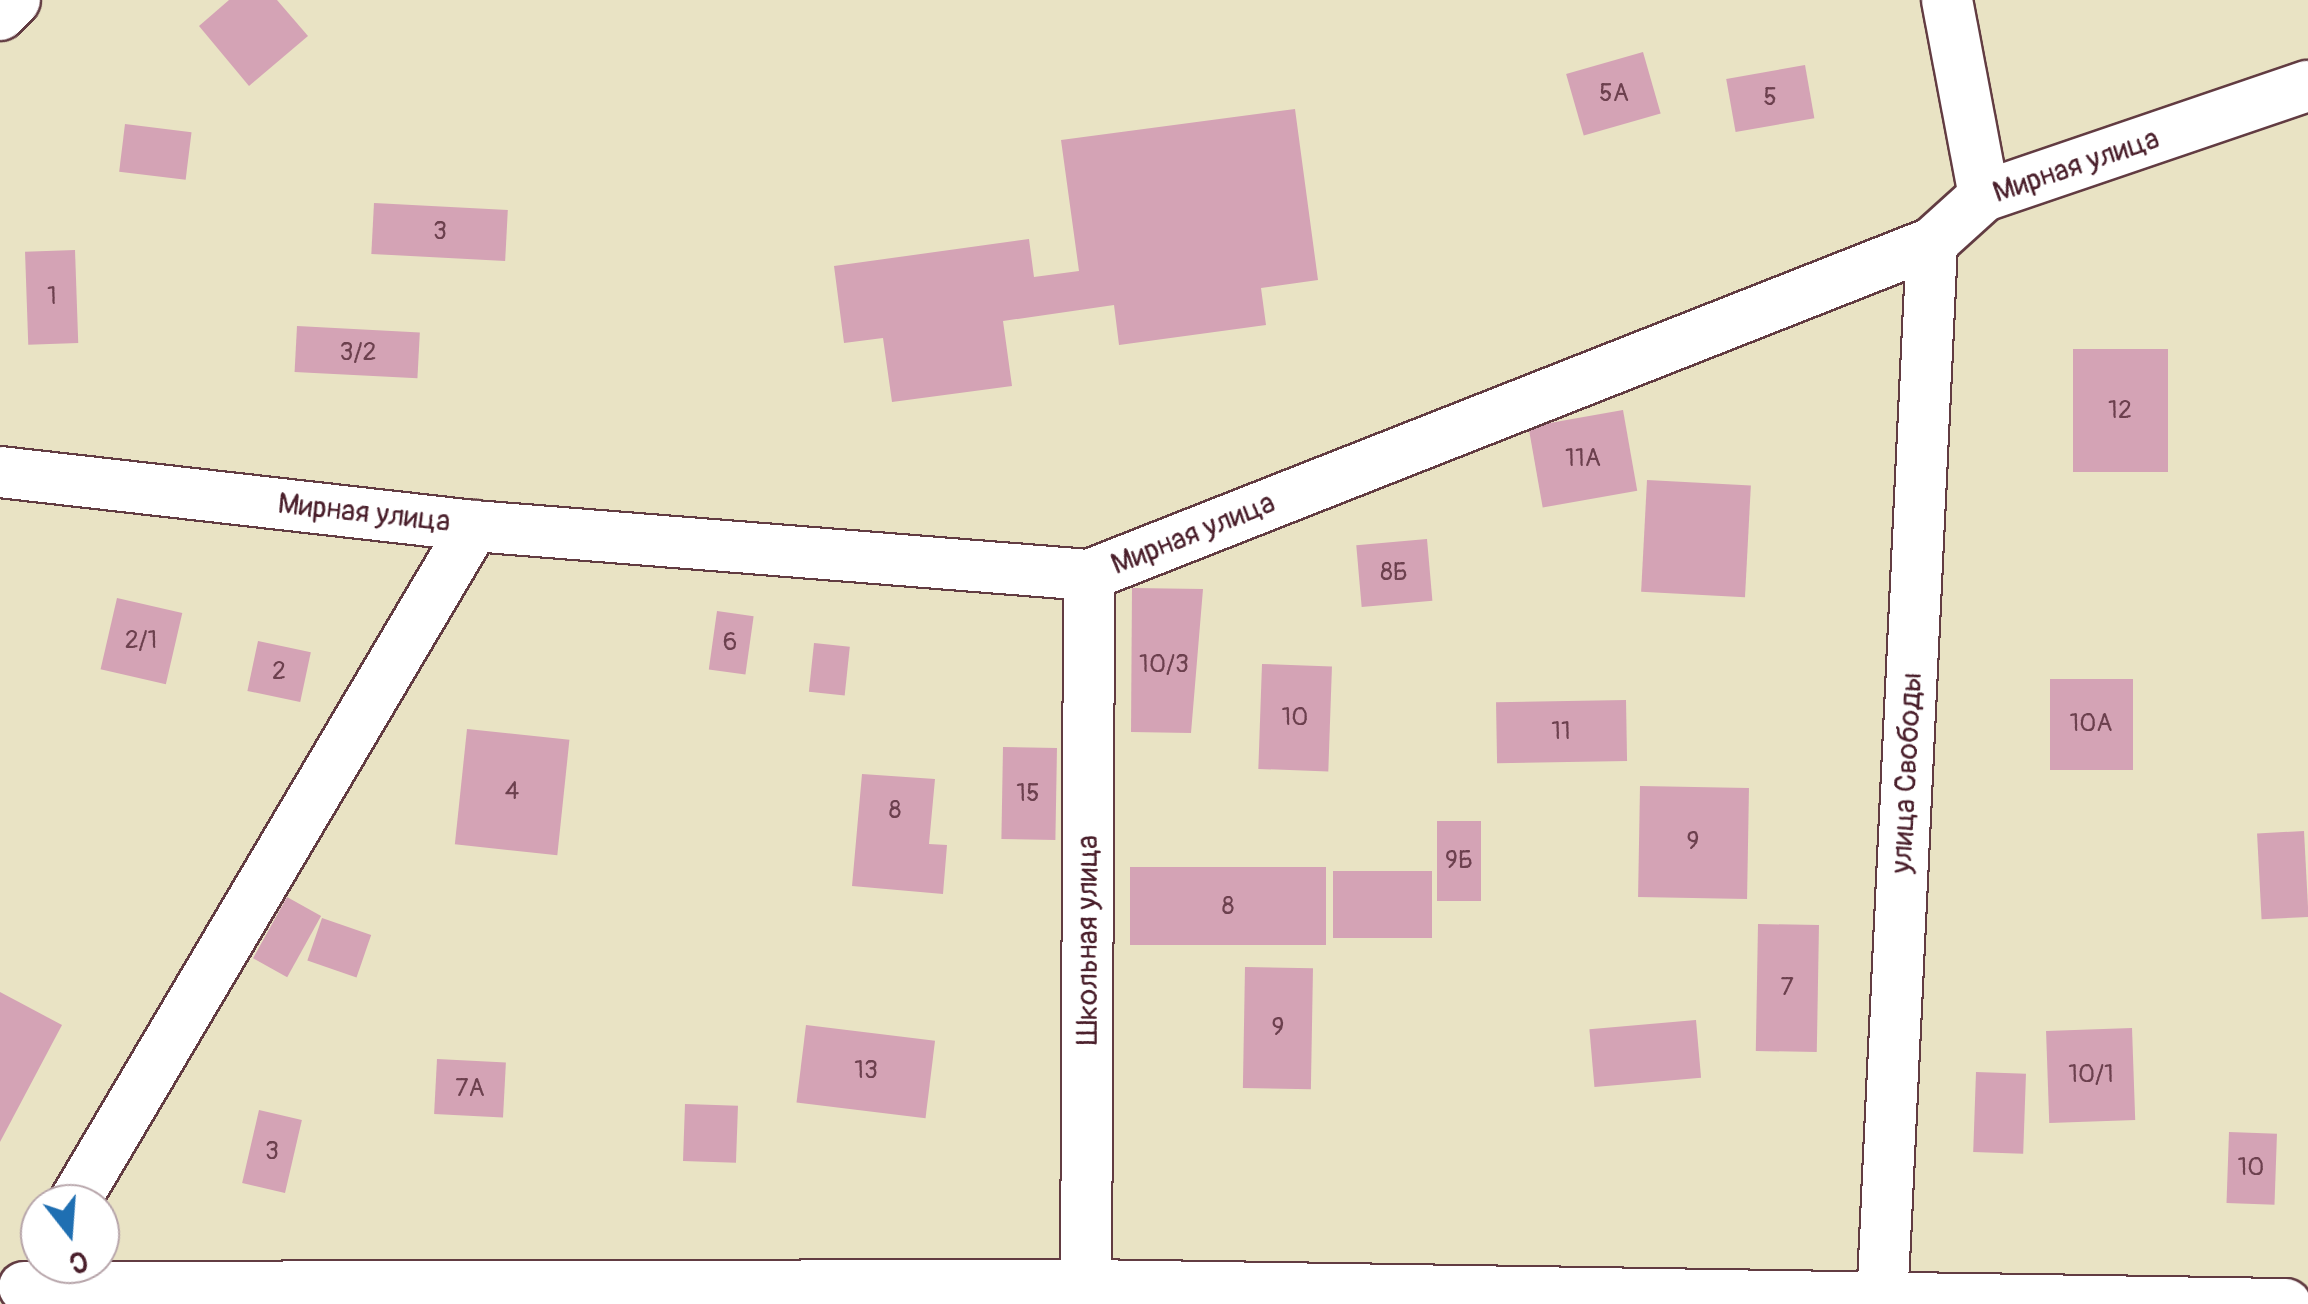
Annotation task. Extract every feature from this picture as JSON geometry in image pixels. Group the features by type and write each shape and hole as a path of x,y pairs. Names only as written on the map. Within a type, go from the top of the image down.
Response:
{"street":[{"path":"0,15 15,0"},
{"path":"1946,0 1984,196"},
{"name":"Мирная улица","path":"0,472 474,526 1090,575 1932,243 1984,196 2308,86"},
{"name":"улица Свободы","path":"1882,1300 1932,243"},
{"path":"86,1184 474,526"},
{"name":"Школьная улица","path":"1086,1295 1090,575"},
{"path":"26,1284 2286,1304"}],"building":[{"path":"229,0 277,0 308,36 249,86 199,26"},
{"path":"1643,52 1661,114 1584,136 1566,74"},
{"path":"1805,65 1814,118 1736,132 1726,79"},
{"path":"1295,109 1318,280 1261,288 1266,325 1119,345 1114,305 1003,321 1012,386 892,402 883,338 844,343 834,266 1029,239 1034,277 1079,271 1061,140"},
{"path":"125,124 192,132 186,180 119,172"},
{"path":"374,203 508,210 505,261 371,254"},
{"path":"75,250 78,343 28,345 25,252"},
{"path":"297,326 420,332 417,378 295,372"},
{"path":"2073,349 2168,349 2168,472 2073,472"},
{"path":"1623,410 1637,491 1543,507 1528,427"},
{"path":"1647,480 1751,485 1745,597 1641,592"},
{"path":"1427,539 1432,601 1362,607 1356,545"},
{"path":"1132,588 1203,589 1191,733 1131,732"},
{"path":"117,598 182,613 166,684 101,669"},
{"path":"717,611 754,616 745,675 709,669"},
{"path":"258,641 311,652 300,702 247,691"},
{"path":"814,643 850,647 845,695 809,692"},
{"path":"1262,664 1332,666 1328,771 1258,769"},
{"path":"2050,679 2133,679 2133,770 2050,770"},
{"path":"1626,700 1627,761 1497,763 1496,702"},
{"path":"467,729 569,740 557,855 455,844"},
{"path":"1003,747 1057,748 1055,840 1001,839"},
{"path":"862,774 935,779 929,844 947,845 943,894 852,886"},
{"path":"1640,786 1749,788 1747,899 1638,897"},
{"path":"1437,821 1481,821 1481,901 1437,901"},
{"path":"2304,831 2308,917 2262,919 2257,833"},
{"path":"1130,867 1326,867 1326,945 1130,945"},
{"path":"1333,871 1432,871 1432,938 1333,938"},
{"path":"287,897 321,916 287,977 253,958"},
{"path":"322,918 371,935 357,977 307,961"},
{"path":"1758,924 1819,925 1817,1052 1756,1051"},
{"path":"1245,967 1313,968 1311,1089 1243,1088"},
{"path":"0,992 62,1025 0,1142"},
{"path":"1696,1020 1701,1078 1594,1087 1589,1029"},
{"path":"806,1025 935,1041 926,1118 796,1102"},
{"path":"2132,1028 2135,1120 2049,1123 2046,1031"},
{"path":"437,1059 506,1063 503,1118 434,1114"},
{"path":"1976,1072 2026,1074 2023,1154 1973,1152"},
{"path":"685,1104 738,1106 736,1163 683,1161"},
{"path":"259,1110 302,1120 285,1193 242,1183"},
{"path":"2229,1132 2277,1134 2274,1205 2227,1203"}]}
